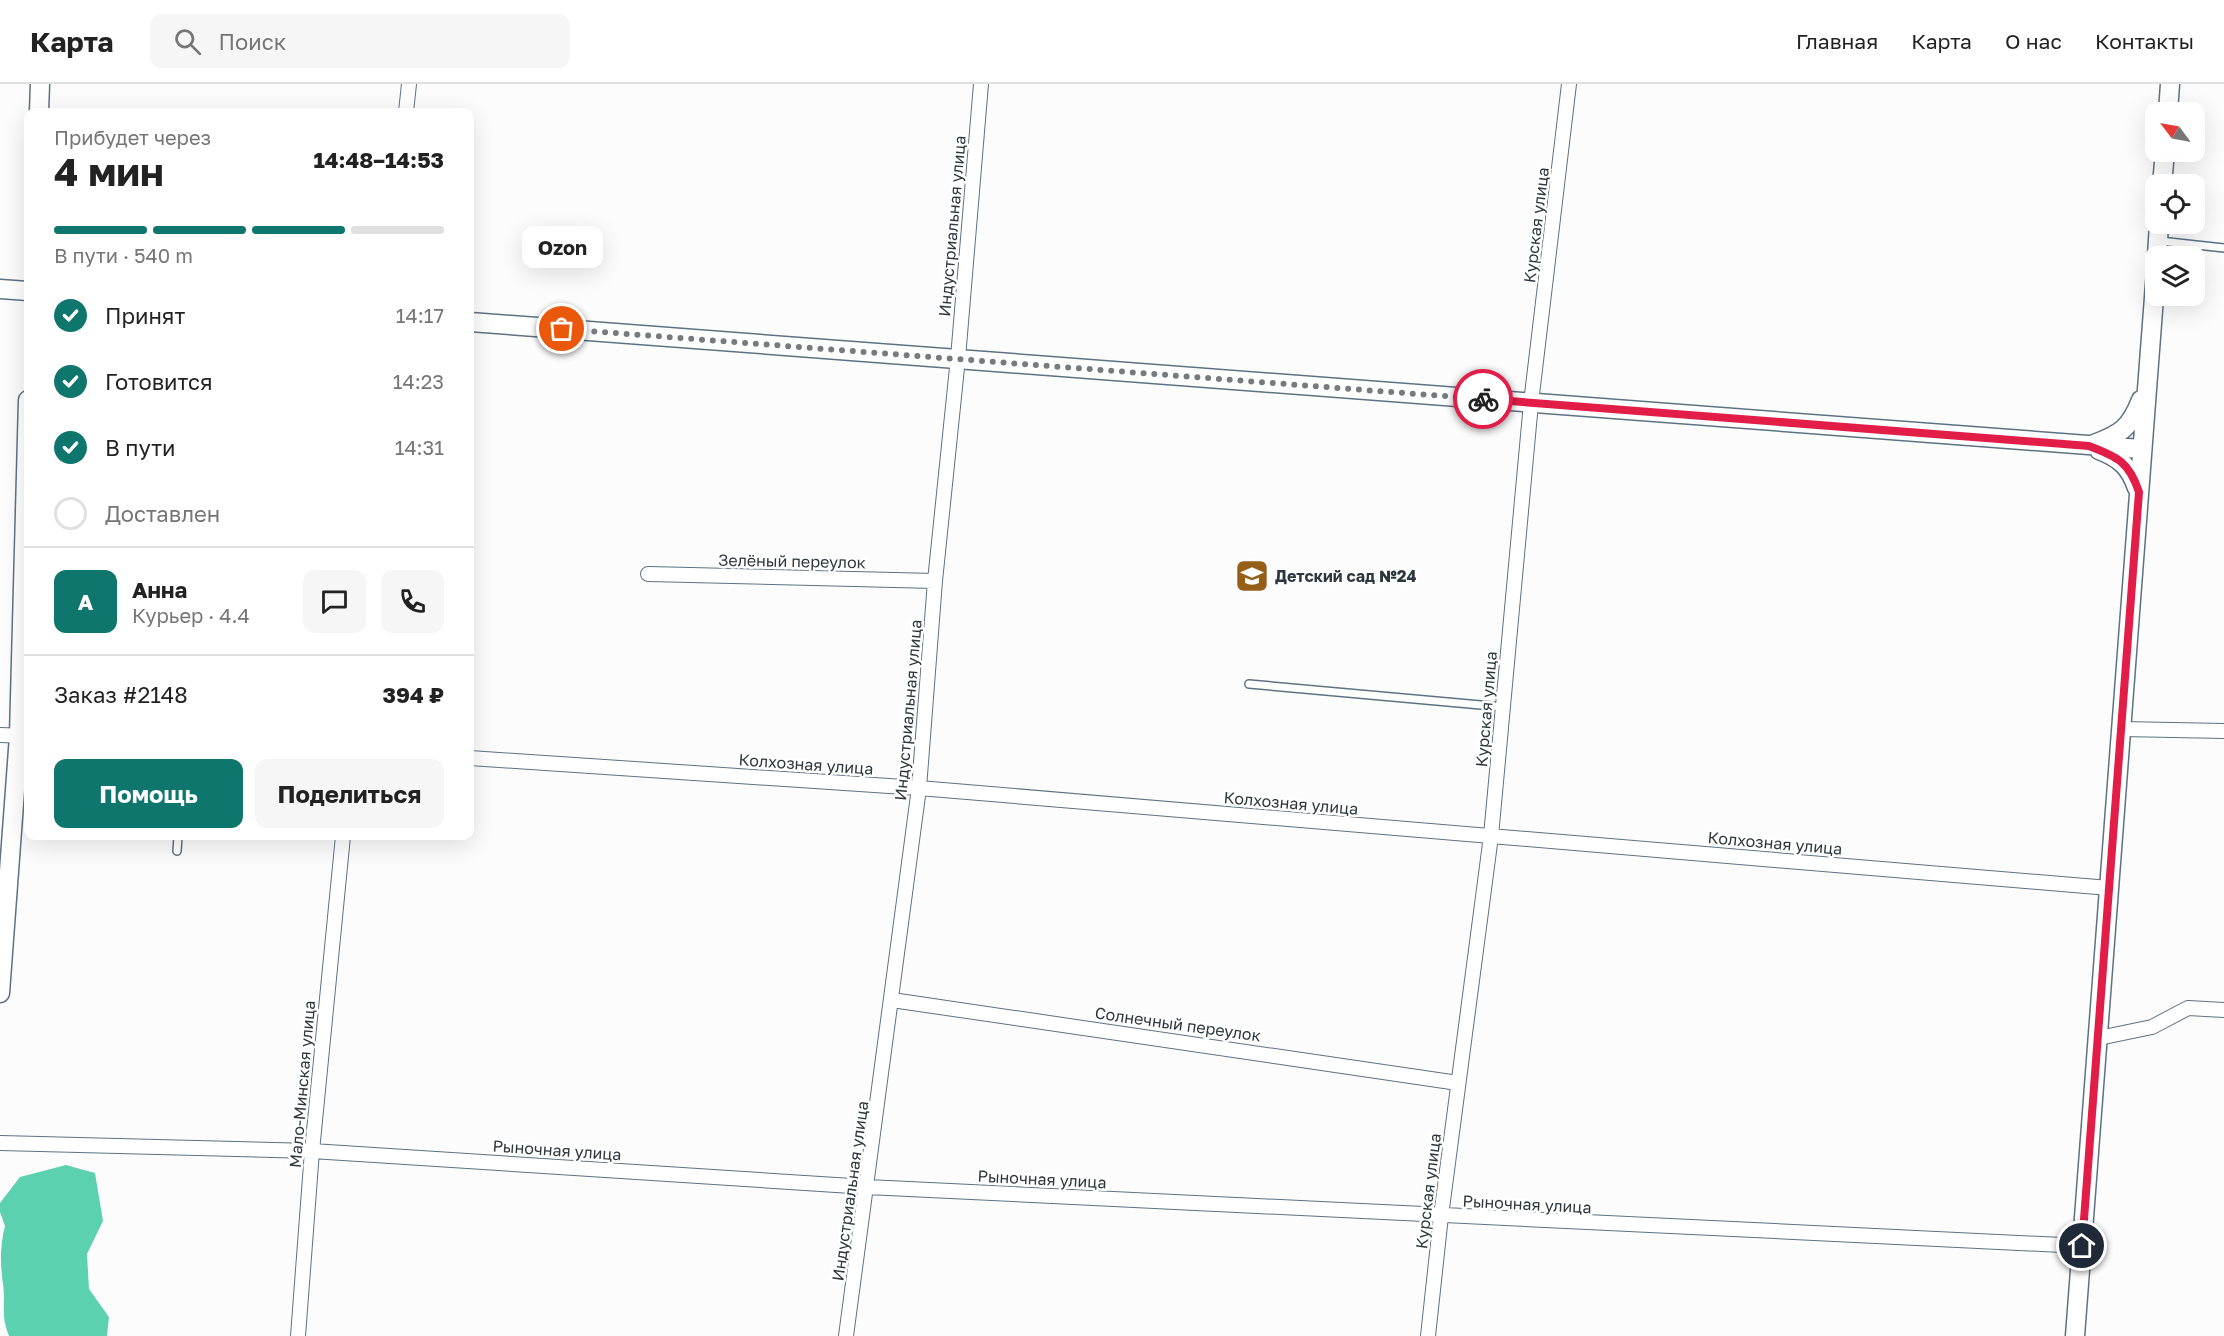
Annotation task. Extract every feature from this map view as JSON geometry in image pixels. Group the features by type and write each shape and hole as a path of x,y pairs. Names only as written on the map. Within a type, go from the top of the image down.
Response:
{"street":[{"path":"39,108 40,84"},
{"path":"406,108 409,84"},
{"name":"Индустриальная улица","path":"846,1336 919,788 935,581 958,358 981,84"},
{"name":"Курская улица","path":"1428,1336 1441,1216 1491,836 1531,403 1569,84"},
{"path":"2169,102 2170,84"},
{"path":"0,289 24,291"},
{"path":"2075,1336 2153,306"},
{"path":"474,322 2141,449"},
{"path":"2089,446 2112,438 2126,429 2146,387"},
{"path":"2089,446 2124,463 2133,474 2139,492"},
{"name":"Зелёный переулок","path":"648,574 935,581"},
{"path":"2121,729 2224,731"},
{"path":"0,735 24,736 0,993"},
{"name":"Колхозная улица","path":"474,758 919,788 2109,888"},
{"name":"Мало-Минская улица","path":"298,1336 312,1151 343,840"},
{"name":"Солнечный переулок","path":"892,1000 1458,1083"},
{"path":"2099,1038 2152,1027 2188,1008 2224,1010"},
{"name":"Рыночная улица","path":"0,1143 312,1151 867,1187 2082,1246"}],"lane":[{"path":"2158,240 2224,248"},
{"path":"1248,684 1503,707"},
{"path":"177,850 178,840"}],"shaded area":[{"path":"66,1165 95,1173 103,1221 87,1254 89,1289 109,1317 107,1336 9,1336 4,1315 1,1255 5,1226 0,1212 0,1203 20,1177"}],"way so far":[{"path":"562,329 1483,399"}],"place":[{"name":"Ozon","path":"562,329"},
{"name":"Детский сад №24","path":"1252,576"}],"route":[{"path":"1483,399 2089,446 2124,463 2133,474 2139,492 2082,1246"}]}
